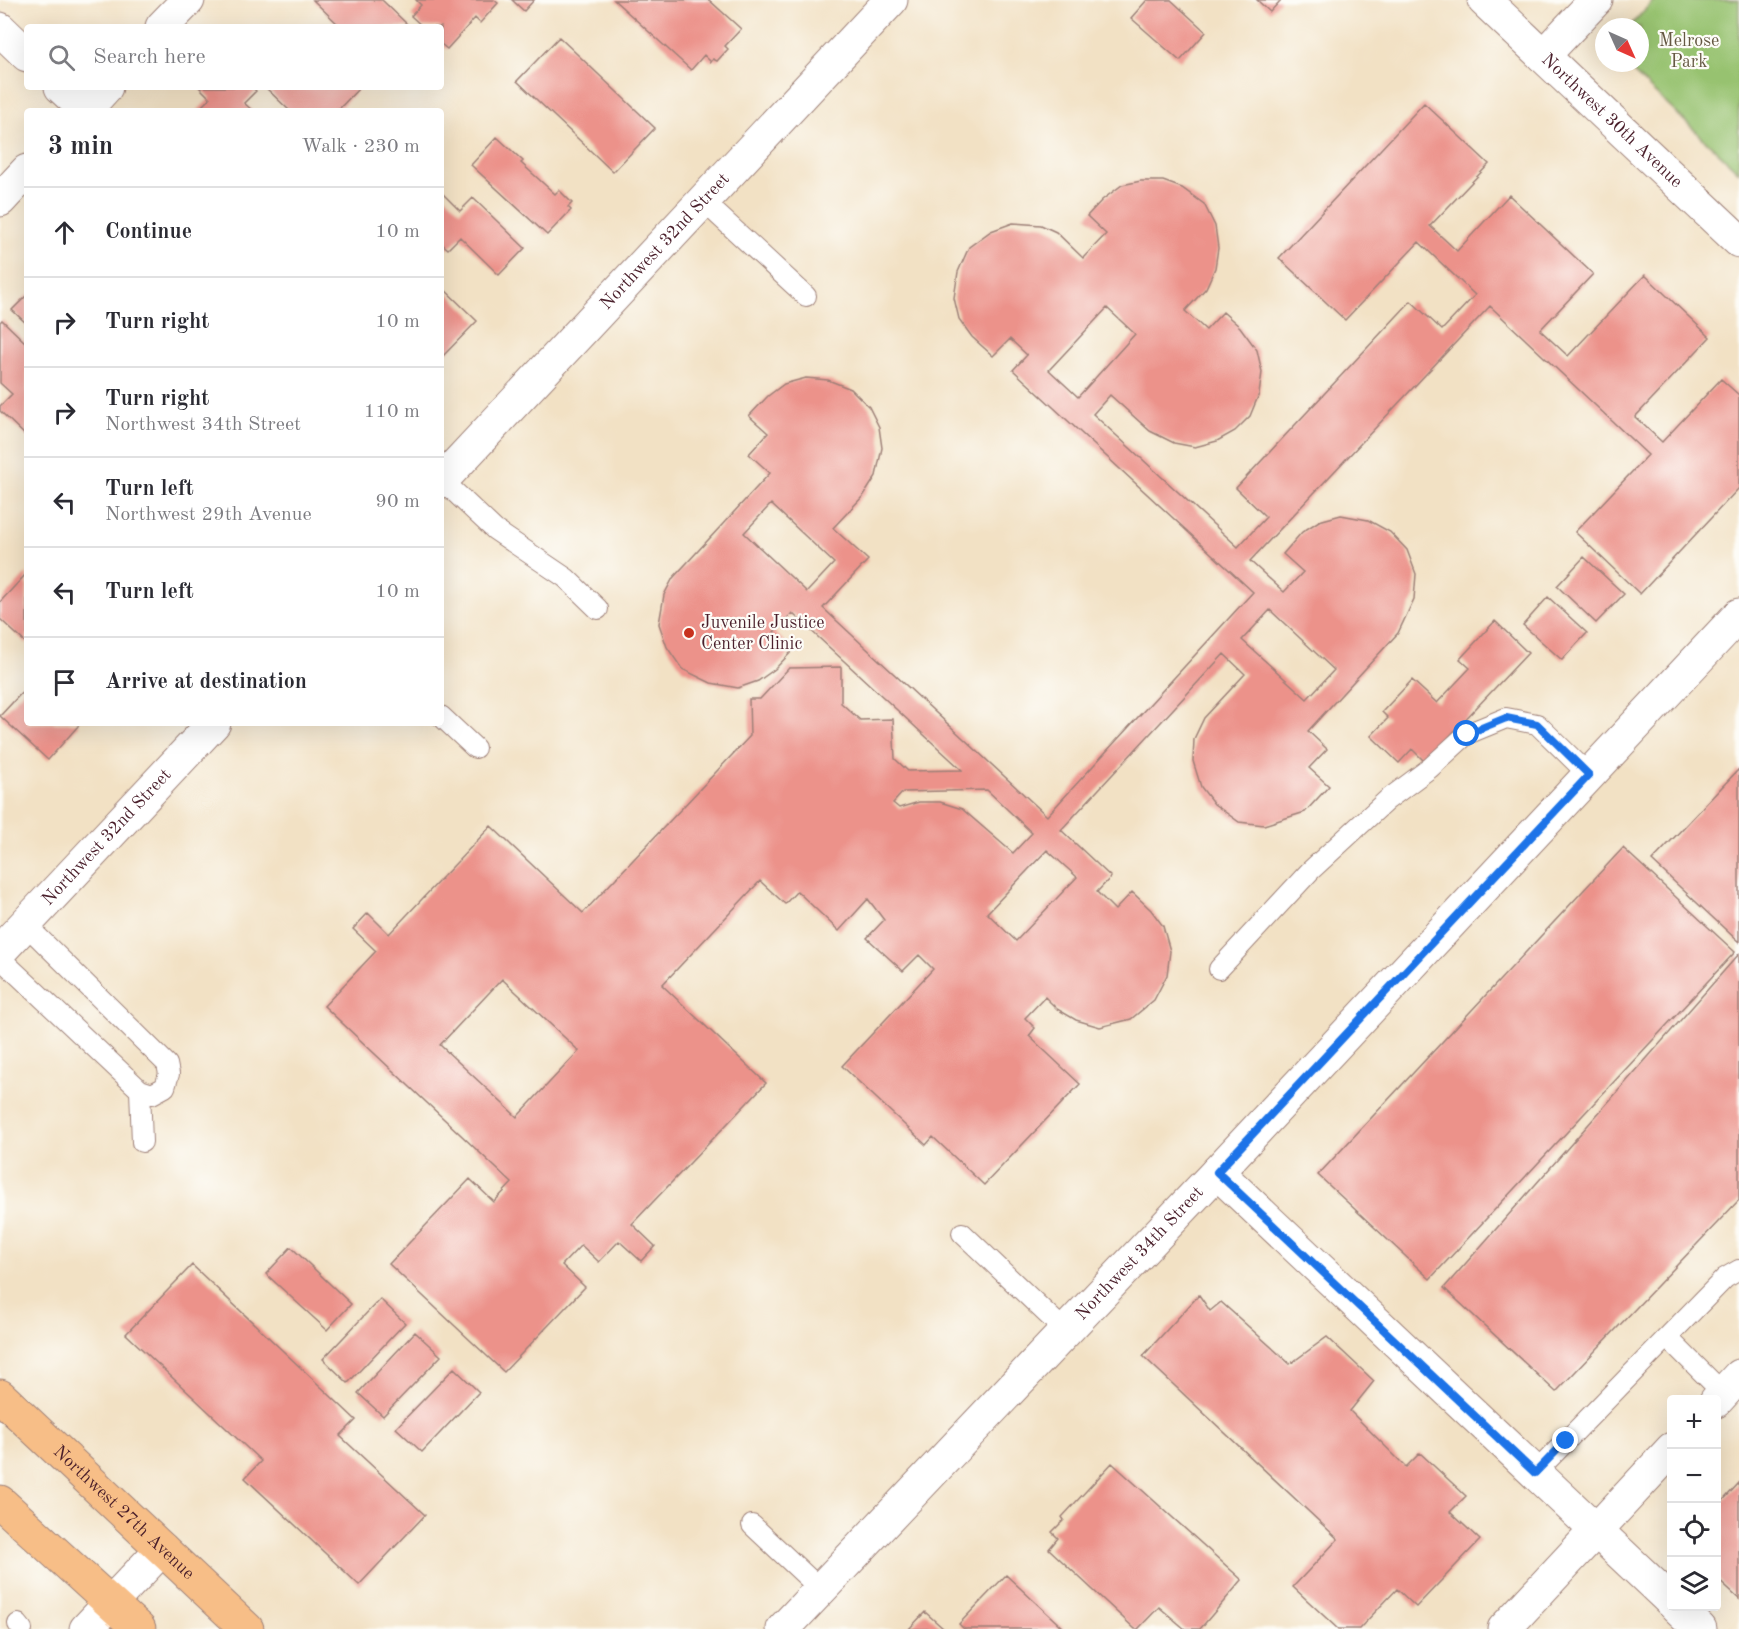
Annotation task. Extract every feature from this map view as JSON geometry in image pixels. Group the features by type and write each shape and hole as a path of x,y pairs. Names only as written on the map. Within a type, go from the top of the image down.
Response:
{"highway":[{"name":"Northwest 27th Avenue","path":"0,1396 247,1629"},
{"path":"0,1502 138,1629"}],"street":[{"path":"165,24 188,0"},
{"name":"Northwest 32nd Street","path":"446,467 891,0"},
{"name":"Northwest 30th Avenue","path":"1484,0 1739,241"},
{"path":"1543,56 1596,0"},
{"path":"0,29 24,52"},
{"path":"66,90 90,105"},
{"path":"0,200 24,174"},
{"name":"Northwest 34th Street","path":"783,1629 1217,1172 1739,615"},
{"name":"Northwest 32nd Street","path":"0,951 211,726"},
{"path":"1217,1172 1667,1598"},
{"path":"1504,1629 1667,1453"},
{"path":"86,1629 162,1550"},
{"path":"1681,1611 1700,1629"}],"lane":[{"path":"702,200 806,296"},
{"path":"446,467 495,530 566,578 598,609"},
{"path":"1219,969 1310,871 1387,800 1430,768 1467,734 1506,718 1537,724 1589,775"},
{"path":"444,719 475,748"},
{"path":"0,958 140,1089 152,1094 165,1087 169,1074 167,1064 25,924"},
{"path":"140,1089 142,1142"},
{"path":"962,1233 1066,1332"},
{"path":"1535,1473 1725,1278 1739,1270"},
{"path":"1668,1338 1726,1390"},
{"path":"752,1525 820,1589"}],"green space":[{"name":"Melrose Park","path":"1654,0 1739,0 1739,172 1633,72 1649,72 1649,18 1637,18"}],"building":[{"path":"313,0 382,0 407,24 338,24"},
{"path":"416,0 494,0 498,3 480,23 475,18 447,49 444,46 444,24 420,24 411,16 421,5"},
{"path":"512,0 534,0 524,11"},
{"path":"614,0 709,0 741,29 725,46 728,49 717,61 713,59 711,62 704,55 691,70"},
{"path":"1147,0 1171,0 1206,32 1180,61 1131,18"},
{"path":"1257,0 1281,0 1270,12"},
{"path":"559,37 655,128 613,172 517,81"},
{"path":"202,90 256,91 244,103 250,108 200,108 210,98"},
{"path":"268,90 357,90 340,108 287,108"},
{"path":"1424,103 1489,164 1430,226 1457,251 1509,195 1593,274 1540,330 1568,356 1645,275 1710,337 1635,417 1662,442 1721,379 1739,395 1739,488 1640,594 1575,532 1648,455 1490,306 1250,561 1284,592 1303,572 1283,554 1302,532 1319,521 1341,515 1368,520 1390,532 1407,550 1416,574 1414,599 1398,633 1308,731 1327,749 1309,768 1329,786 1305,812 1264,825 1239,822 1214,804 1201,787 1193,761 1194,739 1204,718 1245,674 1224,654 1061,830 1111,877 1097,892 1115,910 1132,892 1151,910 1163,926 1170,951 1167,975 1154,1000 1131,1019 1100,1027 1076,1020 1057,1009 1045,997 1025,1018 1035,1028 1029,1036 1080,1084 984,1185 933,1137 926,1145 842,1066 933,969 919,955 903,971 867,938 884,920 868,899 839,931 797,891 785,904 760,881 662,985 766,1083 632,1224 655,1246 641,1261 619,1241 599,1262 581,1245 562,1265 585,1287 504,1372 389,1264 470,1179 494,1202 512,1183 324,1006 376,951 353,929 368,913 389,934 491,826 583,913 750,736 749,699 760,699 789,668 841,667 841,703 860,720 893,719 895,759 908,771 962,770 792,613 774,632 793,650 775,669 758,681 738,688 711,683 682,669 667,647 659,624 664,595 673,578 770,473 749,454 768,433 749,416 768,396 784,384 806,378 828,380 851,389 869,407 879,427 882,448 876,476 864,495 833,528 868,560 823,608 1047,816 1253,592 1013,370 1027,355 1010,339 993,356 972,337 959,319 954,298 958,272 969,247 991,231 1013,223 1041,225 1056,232 1083,258 1106,234 1087,216 1102,200 1122,185 1141,181 1163,181 1182,188 1204,204 1215,226 1218,248 1215,268 1206,288 1185,311 1206,330 1223,312 1240,327 1257,350 1262,372 1259,394 1250,416 1235,431 1217,441 1195,447 1174,443 1150,431 1110,395 1093,414 1238,547 1266,517 1236,488 1411,301 1442,330 1475,295 1419,242 1345,320 1279,258","holes":["1107,308 1135,334 1078,397 1049,370","771,504 834,563 807,592 744,533","1270,610 1334,670 1307,699 1242,640","987,790 1032,833 1013,853 962,809 940,802 919,802 899,808 893,803 903,792","1047,850 1077,877 1016,941 987,913","502,979 579,1051 517,1117 440,1045"]},
{"path":"497,137 555,194 559,190 572,203 568,207 571,210 547,235 471,165"},
{"path":"444,195 460,211 473,198 525,248 499,275 460,237 448,249 444,246"},
{"path":"444,289 477,321 444,355"},
{"path":"24,298 24,321 12,310"},
{"path":"2,320 24,341 24,434 0,411 0,406 12,394 0,383 0,322"},
{"path":"1584,557 1624,594 1596,623 1557,586"},
{"path":"24,576 24,641 0,619 0,602"},
{"path":"1548,597 1587,633 1562,660 1523,625"},
{"path":"1495,621 1528,653 1425,762 1412,749 1399,763 1371,736 1388,718 1382,712 1412,680 1437,703 1470,668 1460,659"},
{"path":"24,690 24,726 78,726 48,760 0,716"},
{"path":"1739,769 1739,942 1652,861"},
{"path":"1623,848 1735,952 1430,1279 1318,1175"},
{"path":"1739,954 1739,1200 1556,1392 1444,1288"},
{"path":"291,1247 351,1304 327,1330 266,1274"},
{"path":"192,1265 356,1420 340,1436 425,1515 359,1585 245,1478 261,1461 126,1334"},
{"path":"1199,1295 1210,1311 1221,1302 1290,1364 1327,1337 1374,1381 1350,1411 1406,1467 1420,1453 1466,1496 1450,1512 1480,1540 1416,1607 1397,1589 1359,1629 1338,1629 1293,1587 1338,1539 1143,1356"},
{"path":"380,1299 405,1323 348,1383 323,1359"},
{"path":"415,1332 441,1356 383,1416 358,1393"},
{"path":"454,1368 479,1392 422,1452 396,1428"},
{"path":"1112,1463 1242,1580 1200,1629 1185,1629 1159,1607 1138,1629 1135,1629 1049,1549 1058,1538 1052,1532 1064,1520 1062,1517"},
{"path":"1739,1483 1739,1599 1721,1583 1721,1503"},
{"path":"1006,1575 1064,1629 964,1629 959,1624"},
{"path":"925,1612 944,1629 909,1629"}],"place":[{"name":"Juvenile Justice Center Clinic","path":"689,633"}],"route":[{"path":"1467,734 1506,718 1537,724 1589,775 1217,1172 1535,1473 1566,1441"}]}
